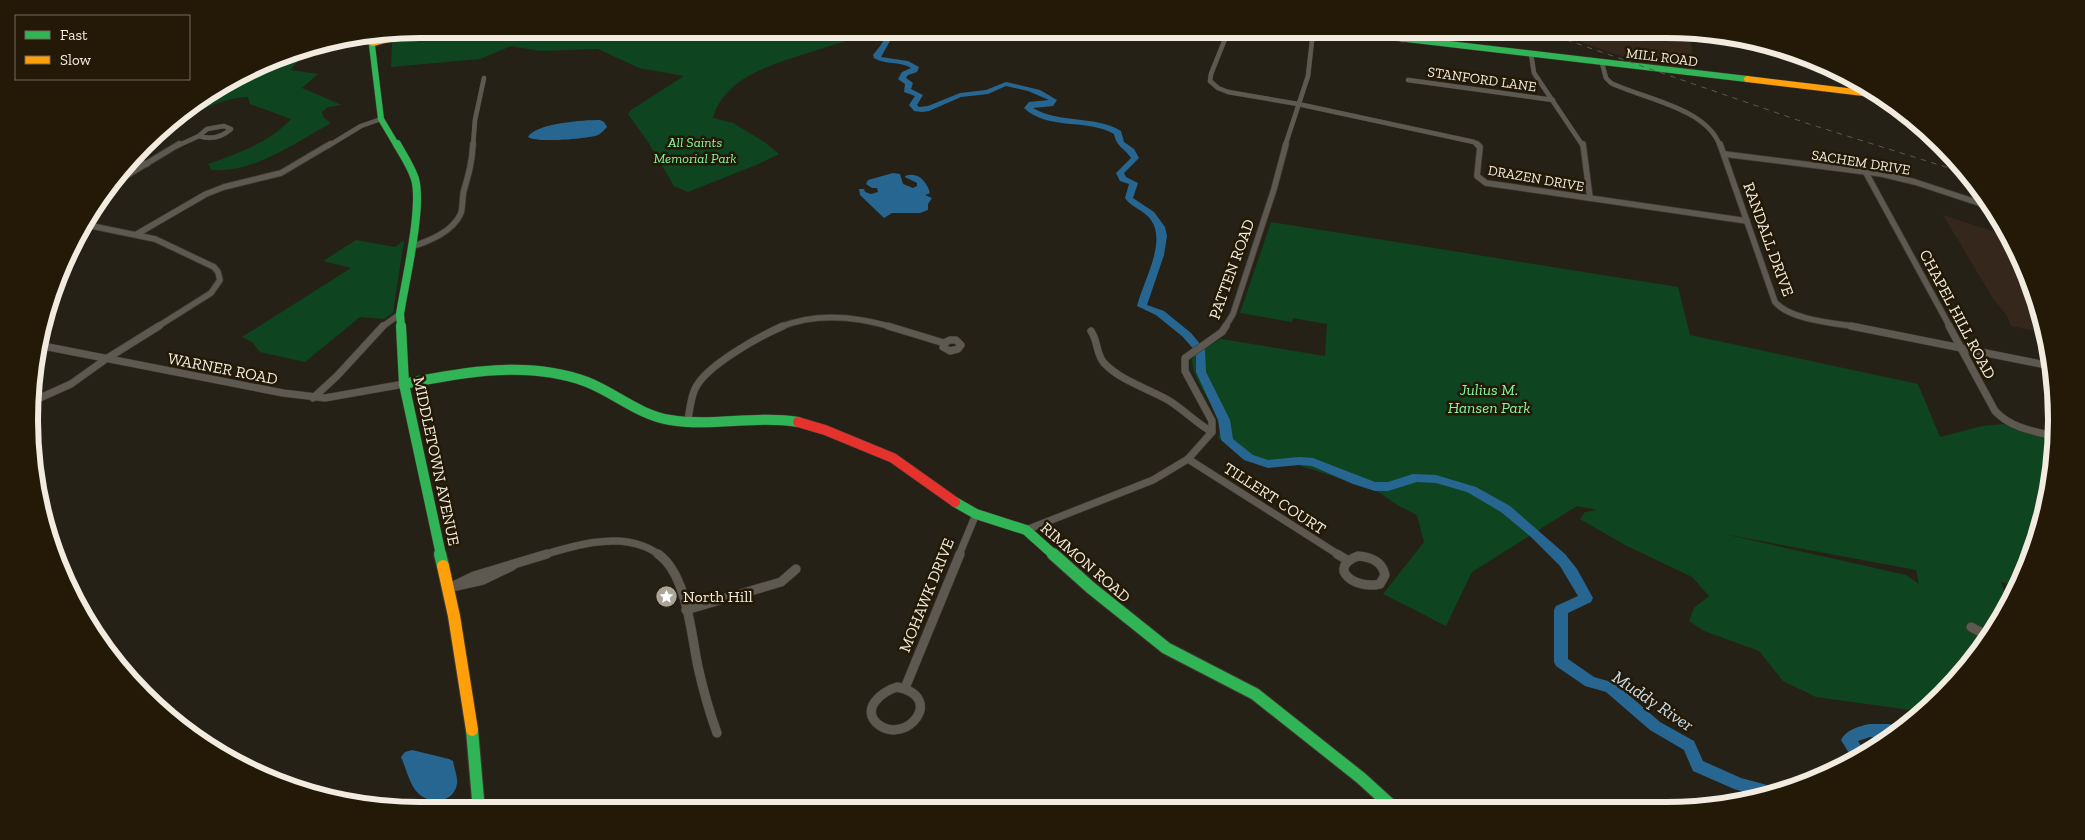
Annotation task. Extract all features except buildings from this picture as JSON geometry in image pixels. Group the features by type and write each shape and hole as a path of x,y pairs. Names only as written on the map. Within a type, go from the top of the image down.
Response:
{"street":[{"path":"1226,38 1210,74 1210,81 1218,88 1228,92 1298,104"},
{"name":"PATTEN ROAD","path":"1212,432 1212,421 1185,371 1185,358 1222,332 1233,314 1274,189 1310,67 1315,38"},
{"name":"MILL ROAD","path":"1387,38 1863,93"},
{"name":"MIDDLETOWN AVENUE","path":"372,41 381,119 408,163 416,182 417,205 400,314 404,384 449,588 473,736 478,802"},
{"path":"1531,54 1534,73 1582,143 1590,198"},
{"name":"RANDALL DRIVE","path":"1602,63 1606,78 1611,83 1680,110 1702,121 1717,136 1773,297 1781,309 1796,315 2043,364"},
{"path":"410,247 427,242 447,230 454,224 461,212 464,191 471,170 475,120 484,78"},
{"name":"STANFORD LANE","path":"1408,80 1553,100"},
{"name":"DRAZEN DRIVE","path":"1298,104 1474,142 1480,147 1478,176 1480,180 1486,183 1747,221"},
{"path":"137,234 206,195 229,186 281,173 362,126 381,119"},
{"path":"125,177 185,142 199,136 200,133 211,127 224,126 231,129 215,137 202,138 199,136"},
{"name":"SACHEM DRIVE","path":"1724,154 1865,171 1915,182 1980,204"},
{"path":"137,163 147,164"},
{"name":"CHAPEL HILL ROAD","path":"1865,171 1995,411 2001,419 2022,430 2047,435"},
{"path":"38,399 71,384 106,359 204,298 220,280 218,272 214,267 160,241 137,234 91,226"},
{"path":"313,398 337,376 391,318 400,314"},
{"path":"687,423 695,389 708,373 761,335 794,321 815,317 854,318 944,343"},
{"path":"1026,530 1153,480 1188,459 1212,432 1199,426 1185,411 1114,371 1102,361 1098,352 1095,335 1090,331"},
{"name":"WARNER ROAD","path":"45,347 313,398 338,397 404,384"},
{"name":"RIMMON ROAD","path":"404,384 466,372 544,371 585,381 656,418 687,423 796,421 812,425 893,458 946,496 976,514 1026,530 1091,588 1166,648 1256,694 1361,778 1387,802"},
{"name":"TILLERT COURT","path":"1188,459 1347,560"},
{"name":"MOHAWK DRIVE","path":"905,688 976,514"},
{"path":"449,588 462,587 503,571 514,564 585,543 613,542 641,546 658,556 674,572 686,610 702,686 717,733"},
{"path":"1364,556 1377,561 1384,570 1384,580 1380,584 1368,587 1354,583 1348,579 1343,569 1347,560 1352,557 1364,556"},
{"path":"686,610 781,582 791,576 796,569"},
{"path":"1971,626 1983,633"},
{"path":"905,688 912,691 919,698 921,707 918,716 912,724 901,728 890,729 880,726 871,713 875,700 882,692 889,689 905,688"}],"shaded area":[{"path":"1569,38 1690,38 1696,72 1653,67"},
{"path":"1943,215 1998,233 2008,251 2027,297 2037,331 2011,326 2007,316 1992,297"}],"green space":[{"name":"All Saints Memorial Park","path":"409,38 852,38 767,67 740,82 728,92 719,104 713,118 733,123 766,143 779,154 688,192 674,186 648,142 628,114 631,110 684,76 639,68 598,49 540,51 511,46 480,59 391,67 392,43"},
{"path":"299,57 300,59 290,70 318,74 302,88 342,105 328,107 322,112 324,118 331,123 259,162 228,170 212,170 208,164 263,141 291,119 250,104 248,97 223,101 184,119 207,102 251,77"},
{"name":"Julius M. Hansen Park","path":"1271,222 1678,287 1690,335 1918,384 1940,437 1982,426 2004,424 2019,431 2047,439 2040,495 2027,543 2010,584 2001,582 2005,594 1996,611 1976,642 1969,641 1976,643 1953,672 1914,710 1816,697 1783,681 1759,651 1704,631 1689,621 1694,608 1709,596 1692,577 1625,545 1580,519 1585,512 1597,510 1577,506 1472,572 1446,626 1383,594 1424,542 1417,515 1399,506 1377,491 1290,462 1261,464 1218,438 1221,422 1193,369 1192,361 1194,355 1221,339 1325,356 1327,324 1293,318 1292,322 1240,313","holes":["1724,534 1916,570 1919,584 1906,575"]},
{"path":"356,240 395,247 404,240 393,313 384,319 360,317 305,362 260,352 252,342 242,337 351,268 323,261"}],"water":[{"path":"600,120 607,127 599,134 592,136 551,140 528,137 540,128 550,125"},
{"path":"893,173 900,174 903,184 913,188 917,186 917,183 905,176 918,176 924,181 930,193 925,195 932,198 928,204 928,210 920,213 892,213 884,218 860,195 859,189 864,189 865,192 871,194 878,192 877,188 872,188 866,184 868,180"},
{"path":"412,750 453,761 457,784 452,795 437,801 425,798 417,792 401,757 405,752"}],"waterway":[{"name":"Muddy River","path":"888,38 877,55 878,58 906,62 915,67 914,70 905,74 902,79 909,83 907,90 919,95 913,105 917,109 922,110 935,107 962,94 985,92 1011,84 1038,91 1053,100 1050,104 1032,104 1028,108 1043,116 1105,127 1118,133 1120,143 1131,151 1135,158 1120,173 1123,179 1134,183 1129,198 1134,204 1144,208 1151,214 1160,227 1162,236 1159,255 1142,306 1160,313 1187,335 1201,352 1201,372 1224,420 1227,440 1237,449 1248,458 1261,463 1313,462 1357,481 1375,486 1384,487 1413,478 1436,479 1472,489 1489,498 1521,521 1563,560 1586,598 1561,610 1561,662 1590,682 1610,687 1655,726 1689,746 1698,766 1739,784 1761,790"},
{"name":"Muddy River","path":"1856,751 1848,740 1853,736 1870,730 1888,731"}],"railway":[{"path":"1561,38 1809,124 1954,170"}],"traffic: fast":[{"path":"1398,38 1747,79"},
{"path":"371,41 381,119 408,163 415,179 417,193 416,214 400,314 404,384 443,566"},
{"path":"404,384 472,373 516,370 539,371 562,375 595,385 647,413 670,420 702,422 767,418 798,422"},
{"path":"955,502 976,514 1026,530 1091,588 1166,648 1255,694 1361,778 1387,802"},
{"path":"472,730 478,802"}],"traffic: slow":[{"path":"373,43 390,39"},
{"path":"1747,79 1863,93"},
{"path":"443,566 454,616 472,730"}],"traffic: jam":[{"path":"798,422 825,430 893,458 955,502"}],"place":[{"name":"North Hill","path":"667,596"}]}
